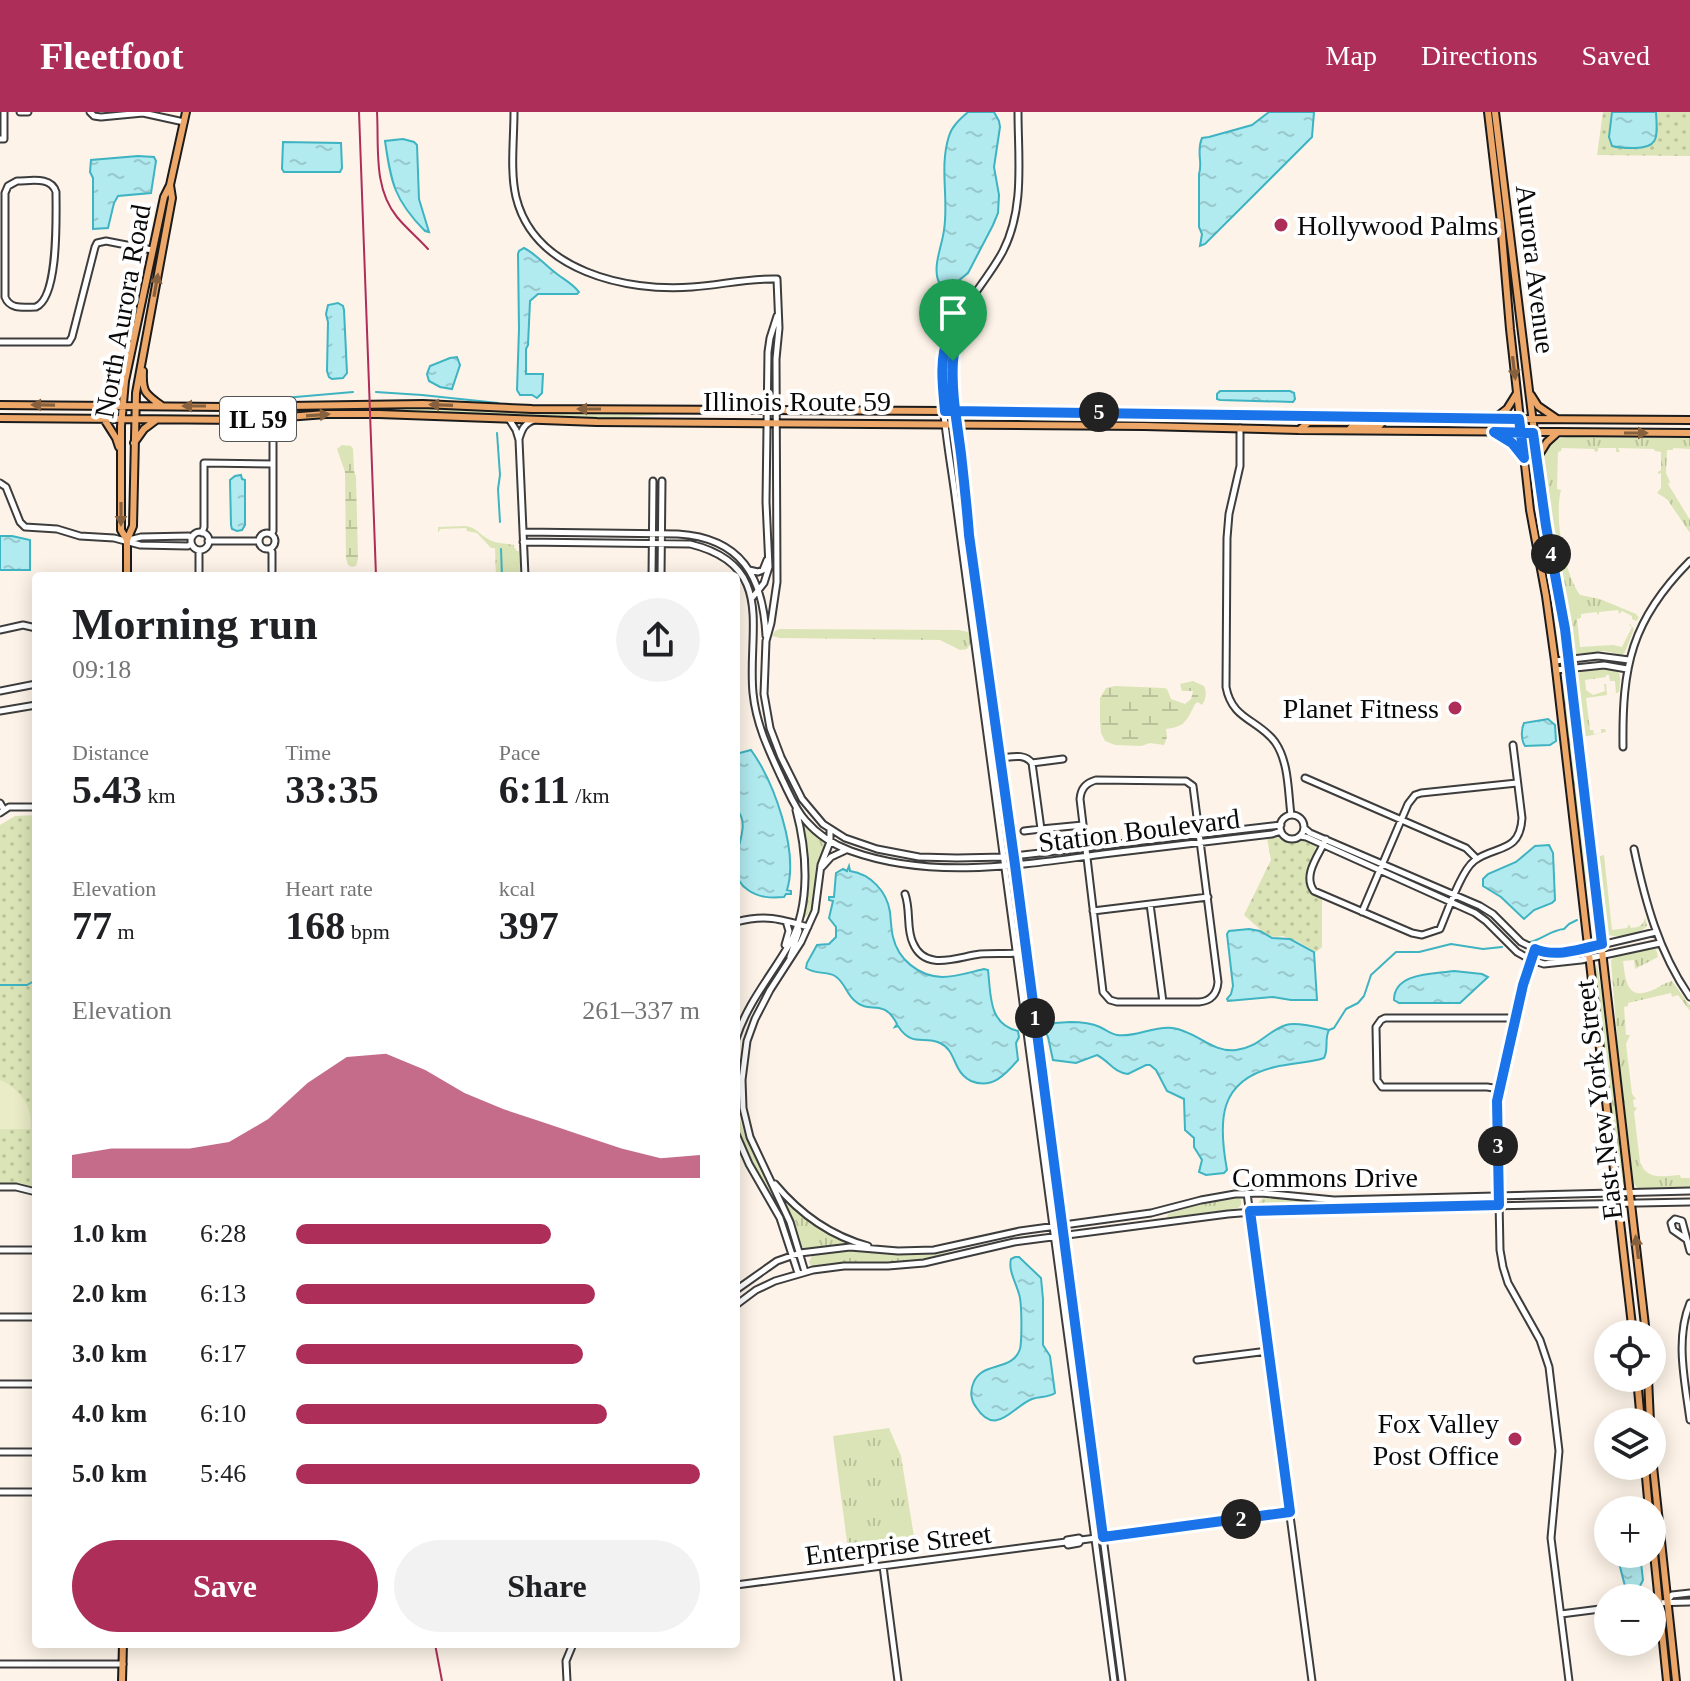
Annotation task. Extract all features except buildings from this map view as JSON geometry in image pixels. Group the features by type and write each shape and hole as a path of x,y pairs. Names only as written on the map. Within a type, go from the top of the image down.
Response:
{"main road":[{"name":"North Aurora Road","path":"127,540 121,530 121,419 125,381 164,197 170,185 186,112"},
{"name":"Aurora Avenue","path":"1488,112 1521,433"},
{"name":"Aurora Avenue","path":"1495,112 1533,433"},
{"name":"North Aurora Road","path":"127,572 127,540 133,526 135,406 172,198 170,185"},
{"path":"144,346 144,389 162,406"},
{"path":"98,406 113,396 125,381"},
{"path":"1494,419 1507,409 1517,393"},
{"path":"1529,393 1538,406 1557,419"},
{"name":"Illinois Route 59","path":"0,405 423,404 532,409 1690,420"},
{"name":"Illinois Route 59","path":"0,418 246,420 342,414 534,420 1690,433"},
{"name":"IL 59","path":"1299,430 1309,422 1347,422 1353,417"},
{"name":"IL 59","path":"1349,430 1353,425 1380,425 1386,418"},
{"path":"104,419 116,438 121,455"},
{"path":"134,443 144,429 156,420"},
{"path":"1494,432 1512,443 1524,458"},
{"name":"East New York Street","path":"1521,433 1532,527 1555,661 1631,1320"},
{"name":"East New York Street","path":"1533,433 1568,659 1644,1320"},
{"path":"1537,458 1547,442 1558,433"},
{"path":"1653,1480 1658,1584"},
{"path":"1666,1635 1676,1681"},
{"path":"122,1681 123,1648"},
{"path":"1664,1656 1667,1681"}],"street":[{"path":"0,139 4,139 4,112"},
{"path":"20,112 28,112"},
{"path":"90,112 101,117 143,113 184,122"},
{"path":"514,112 514,178 520,211 538,240 562,260 601,276 647,286 691,287 777,279 777,582 766,641 764,694 773,737 802,799 830,829 830,842 822,860 818,895 808,927 759,1010 747,1041 742,1093 747,1127 790,1222 800,1253 802,1272"},
{"path":"1018,112 1018,195 1014,221 999,258 949,336 943,373 945,411 1114,1681"},
{"path":"15,181 49,182 56,192 56,257 42,304 16,307 8,303 2,270 7,187 15,181"},
{"path":"0,342 67,342 72,337 97,243 106,241 152,250"},
{"path":"752,598 767,577 769,567 768,352 777,315"},
{"path":"958,321 952,373 954,411 1122,1681"},
{"path":"509,419 519,440 525,572"},
{"path":"519,440 523,427 534,420"},
{"path":"1240,428 1240,466 1227,538 1226,687 1234,708 1269,735 1280,750 1291,815"},
{"path":"271,534 273,433"},
{"path":"202,533 204,463 273,464"},
{"path":"652,572 653,481"},
{"path":"661,572 662,481"},
{"path":"0,483 6,487 25,527 127,540 189,536 194,548 199,550 206,547 208,541 202,533"},
{"path":"523,532 661,533 713,540 733,553 749,570 759,588 766,641"},
{"path":"191,541 197,533 202,533"},
{"path":"259,541 263,534 271,534"},
{"path":"270,549 275,541 271,534"},
{"path":"208,541 259,541"},
{"path":"259,541 262,548 270,549"},
{"path":"523,542 690,544 721,556 738,572"},
{"path":"270,549 272,571"},
{"path":"199,550 199,572"},
{"path":"749,570 763,570 768,555"},
{"path":"1623,747 1627,669 1636,639 1650,611 1690,561"},
{"path":"740,574 752,598 755,616 752,678 756,712 768,749 795,805 805,849 805,881 797,924 789,944 740,1029"},
{"path":"0,630 23,625 32,627"},
{"path":"1555,661 1598,656 1629,660"},
{"path":"1556,670 1604,665 1627,669"},
{"path":"0,691 32,685"},
{"path":"0,711 32,706"},
{"path":"1325,842 1310,873 1310,885 1318,893 1412,933 1422,935 1440,929 1465,871 1477,859 1509,846 1519,835 1522,818 1513,745"},
{"path":"1000,758 1023,756 1032,763 1041,829"},
{"path":"1032,763 1063,759"},
{"path":"1305,778 1466,848 1477,859"},
{"path":"1186,781 1193,786 1218,982 1212,998 1204,1002 1117,1002 1106,997 1102,986 1083,825 1080,792 1090,782 1186,781"},
{"path":"1362,912 1412,799 1421,793 1517,783"},
{"path":"0,803 2,811 9,807 32,807"},
{"name":"Station Boulevard","path":"795,805 811,827 830,842 876,859 914,866 1006,866 1272,834 1281,828"},
{"path":"1325,842 1300,836 1289,839 1281,828 1284,818 1291,815 1300,819 1306,831 1325,842 1453,898 1488,910 1521,942 1535,949 1555,953 1656,932"},
{"path":"1024,831 1083,825"},
{"name":"Station Boulevard","path":"830,829 853,842 905,856 957,858 1005,857 1200,833 1281,828"},
{"path":"1300,836 1304,828"},
{"path":"1634,849 1660,943 1690,997"},
{"path":"820,872 831,857 847,850"},
{"path":"905,894 910,935 916,949 925,957 942,961 979,954 1017,953"},
{"path":"1093,911 1208,897"},
{"path":"1453,898 1486,921 1517,952 1531,960 1553,964 1660,943"},
{"path":"786,920 797,915 802,899"},
{"path":"1150,904 1163,1002"},
{"path":"740,921 762,917 808,927"},
{"path":"783,953 789,931 786,920"},
{"path":"790,959 799,931 797,924"},
{"path":"1535,949 1516,1018 1497,1109 1500,1250 1508,1283 1540,1340 1549,1367 1559,1451 1551,1538 1569,1681"},
{"path":"1500,1089 1382,1087 1377,1080 1376,1027 1385,1018 1516,1018"},
{"path":"740,1143 780,1218 792,1256 802,1272"},
{"path":"768,1173 784,1195 815,1222 851,1241 885,1250"},
{"path":"0,1187 32,1191"},
{"name":"Commons Drive","path":"740,1287 764,1269 800,1253 850,1247 934,1250 990,1236 1151,1213 1217,1196 1247,1193 1334,1200 1690,1191"},
{"path":"1247,1193 1312,1681"},
{"name":"Commons Drive","path":"740,1302 766,1285 802,1272 844,1266 924,1263 999,1245 1250,1211 1690,1202"},
{"path":"1686,1239 1690,1251"},
{"path":"0,1250 32,1250"},
{"path":"1690,1303 1682,1339 1690,1420"},
{"path":"0,1317 32,1317"},
{"path":"1197,1360 1268,1351"},
{"path":"0,1384 32,1384"},
{"path":"0,1452 32,1452"},
{"path":"0,1492 32,1492"},
{"name":"Enterprise Street","path":"740,1584 1290,1512"},
{"path":"883,1566 898,1681"},
{"path":"1666,1598 1690,1593"},
{"path":"1666,1602 1690,1602"},
{"path":"1561,1614 1594,1610"},
{"path":"567,1681 566,1661 571,1648"},
{"path":"0,1664 123,1664"}],"green space":[{"path":"1603,112 1690,112 1690,156 1597,155"},
{"path":"396,409 658,413 658,415 608,418"},
{"path":"1568,437 1690,438 1690,449 1667,450 1666,473 1668,484 1690,520 1690,533 1667,499 1657,493 1661,488 1661,473 1658,472 1661,470 1661,452 1654,449 1618,448 1620,452 1616,452 1616,448 1598,448 1595,452 1594,449 1562,448 1558,452 1560,529 1565,559 1574,585 1580,595 1600,599 1639,618 1636,621 1622,611 1619,614 1618,610 1599,612 1599,615 1596,612 1581,614 1581,618 1577,619 1580,647 1622,647 1632,627 1630,624 1634,629 1622,655 1605,651 1576,654 1571,650 1549,524 1543,453 1553,441"},
{"path":"342,445 353,449 356,477 358,559 356,566 352,567 346,558 345,472 337,449"},
{"path":"465,526 491,541 514,545 519,551 521,572 496,572 495,548 491,548 477,533 466,528 440,529 438,532 438,527"},
{"path":"780,629 959,630 968,632 973,639 967,649 960,650 940,640 772,636"},
{"path":"1602,668 1617,671 1619,692 1612,695 1616,693 1615,681 1610,681 1609,675 1585,680 1586,690 1593,695 1605,691 1606,684 1607,695 1586,698 1590,730 1594,734 1601,733 1601,729 1606,732 1583,737 1577,676 1582,670"},
{"path":"1563,677 1575,746 1597,940 1582,863"},
{"path":"1193,681 1204,686 1206,693 1203,703 1195,704 1181,724 1166,729 1164,745 1115,745 1105,741 1101,733 1100,698 1106,688 1164,688 1171,699 1185,704 1191,699 1193,691 1182,691 1180,684"},
{"path":"32,815 32,1187 0,1183 0,825 15,816"},
{"path":"801,821 828,846 818,864 814,903 807,916 800,921 806,871"},
{"path":"1278,836 1288,843 1305,841 1316,845 1306,879 1322,898 1322,947 1316,952 1297,941 1263,932 1244,915 1271,860 1267,838"},
{"path":"1604,855 1612,930 1627,928 1629,924 1631,928 1639,926 1645,917 1647,926 1627,936 1605,933 1595,861"},
{"path":"1010,876 1026,977 1058,1221 1048,1165"},
{"path":"1652,947 1656,949 1658,957 1635,969 1634,960 1623,961 1628,985 1640,993 1672,981 1690,1006 1690,1011 1678,995 1672,997 1671,993 1628,1003 1624,1007 1626,1035 1630,1035 1626,1044 1632,1094 1636,1099 1633,1100 1637,1108 1634,1112 1640,1162 1652,1175 1690,1178 1690,1188 1639,1189 1633,1179 1611,961 1615,955"},
{"path":"1597,964 1608,1031 1626,1184 1624,1189 1608,1083 1595,973"},
{"path":"0,1080 14,1088 24,1099 30,1113 31,1129 0,1129"},
{"path":"740,1118 751,1149 785,1217 794,1246 775,1203 743,1145"},
{"path":"1236,1196 1241,1200 1238,1208 1167,1217 1168,1214 1210,1201"},
{"path":"1263,1198 1388,1202 1346,1208 1262,1208 1258,1203"},
{"path":"784,1201 814,1225 848,1243 848,1246 804,1249"},
{"path":"1058,1245 1069,1300 1099,1524 1089,1476"},
{"path":"865,1250 906,1255 952,1251 925,1260 898,1263 811,1266 809,1262 813,1254"},
{"path":"889,1428 901,1456 916,1549 906,1553 895,1550 849,1557 833,1436"}],"water":[{"path":"968,112 994,112 999,121 994,167 999,195 998,213 968,273 947,287 942,286 937,274 945,218 946,148 950,132"},
{"path":"1269,112 1314,112 1312,137 1200,246 1202,138 1252,125"},
{"path":"1612,112 1656,112 1653,143 1641,148 1612,146 1609,137"},
{"path":"403,139 417,145 419,199 429,232 400,200 392,179 385,141"},
{"path":"283,142 341,143 342,168 340,172 284,172"},
{"path":"154,157 156,161 151,193 118,196 108,228 93,229 91,160"},
{"path":"524,248 579,292 538,294 530,301 526,374 543,374 542,393 537,398 520,395 517,390 518,254"},
{"path":"338,303 344,310 347,373 343,378 332,379 327,371 326,314 328,305"},
{"path":"457,357 460,365 452,389 429,381 427,374 430,366"},
{"path":"1220,391 1290,391 1295,399 1293,402 1220,400 1217,394"},
{"path":"241,475 245,480 245,525 237,531 231,525 230,480"},
{"path":"0,536 30,540 30,570 0,570"},
{"path":"1548,719 1555,725 1556,741 1550,745 1525,746 1522,734 1524,723"},
{"path":"751,750 768,780 782,817 790,856 787,890 791,891 784,897 752,893 740,882 743,827 740,815 740,753"},
{"path":"1549,845 1553,853 1555,900 1534,910 1524,919 1501,897 1483,886 1483,879 1516,862 1535,846"},
{"path":"849,866 850,871 865,876 882,891 890,912 896,945 910,965 942,977 988,970 996,1015 1001,1022 1018,1031 1019,1037 1016,1043 1018,1060 1003,1075 992,1082 971,1081 960,1072 944,1045 908,1037 898,1026 895,1027 897,1024 887,1011 861,1005 835,976 806,968 817,945 829,944 836,937 836,927 829,918 833,901 829,897 834,897 836,873 843,869 847,871"},
{"path":"1249,929 1272,938 1290,939 1314,952 1317,1000 1273,997 1228,1001 1233,986 1227,934 1229,931"},
{"path":"1454,971 1488,977 1460,1003 1399,1003 1394,1000 1396,991 1408,979"},
{"path":"1070,1022 1093,1025 1117,1035 1173,1028 1227,1050 1244,1049 1290,1024 1329,1030 1324,1058 1256,1073 1232,1092 1223,1119 1227,1170 1206,1175 1199,1172 1202,1160 1194,1147 1194,1138 1185,1130 1184,1099 1167,1091 1150,1065 1128,1074 1097,1055 1076,1063 1053,1060 1044,1028"},
{"path":"1019,1257 1041,1278 1043,1345 1050,1356 1055,1393 1032,1399 1004,1418 990,1420 974,1405 972,1390 977,1377 1010,1361 1020,1349 1020,1298 1011,1268 1011,1259"},
{"path":"1620,1568 1642,1568 1641,1584 1624,1584"}],"waterway":[{"path":"284,398 353,392"},
{"path":"376,392 498,403"},
{"path":"497,433 500,522"},
{"path":"501,549 502,572"},
{"path":"1530,942 1564,929 1577,920"},
{"path":"1329,1030 1334,1028 1346,1009 1358,1003 1364,996 1371,975 1396,952 1419,952 1451,944 1483,949 1502,947"},
{"path":"0,985 32,982"}],"railway":[{"path":"359,112 376,572"},
{"path":"377,112 379,167 384,193 397,217 428,249"},
{"path":"436,1648 442,1681"}],"place":[{"name":"Hollywood Palms","path":"1281,225"},
{"name":"Planet Fitness","path":"1455,708"},
{"name":"Fox Valley Post Office","path":"1515,1439"}],"route":[{"path":"953,361 953,403 954,411 960,449 965,486 969,535 1103,1537 1290,1512 1250,1211 1499,1205 1497,1101 1523,985 1535,949 1555,953 1602,944 1565,629 1533,433 1521,433 1494,432 1512,443 1524,458 1521,433 1519,419 1134,412 954,411 945,411 945,352 949,336 958,321 953,361"}]}
